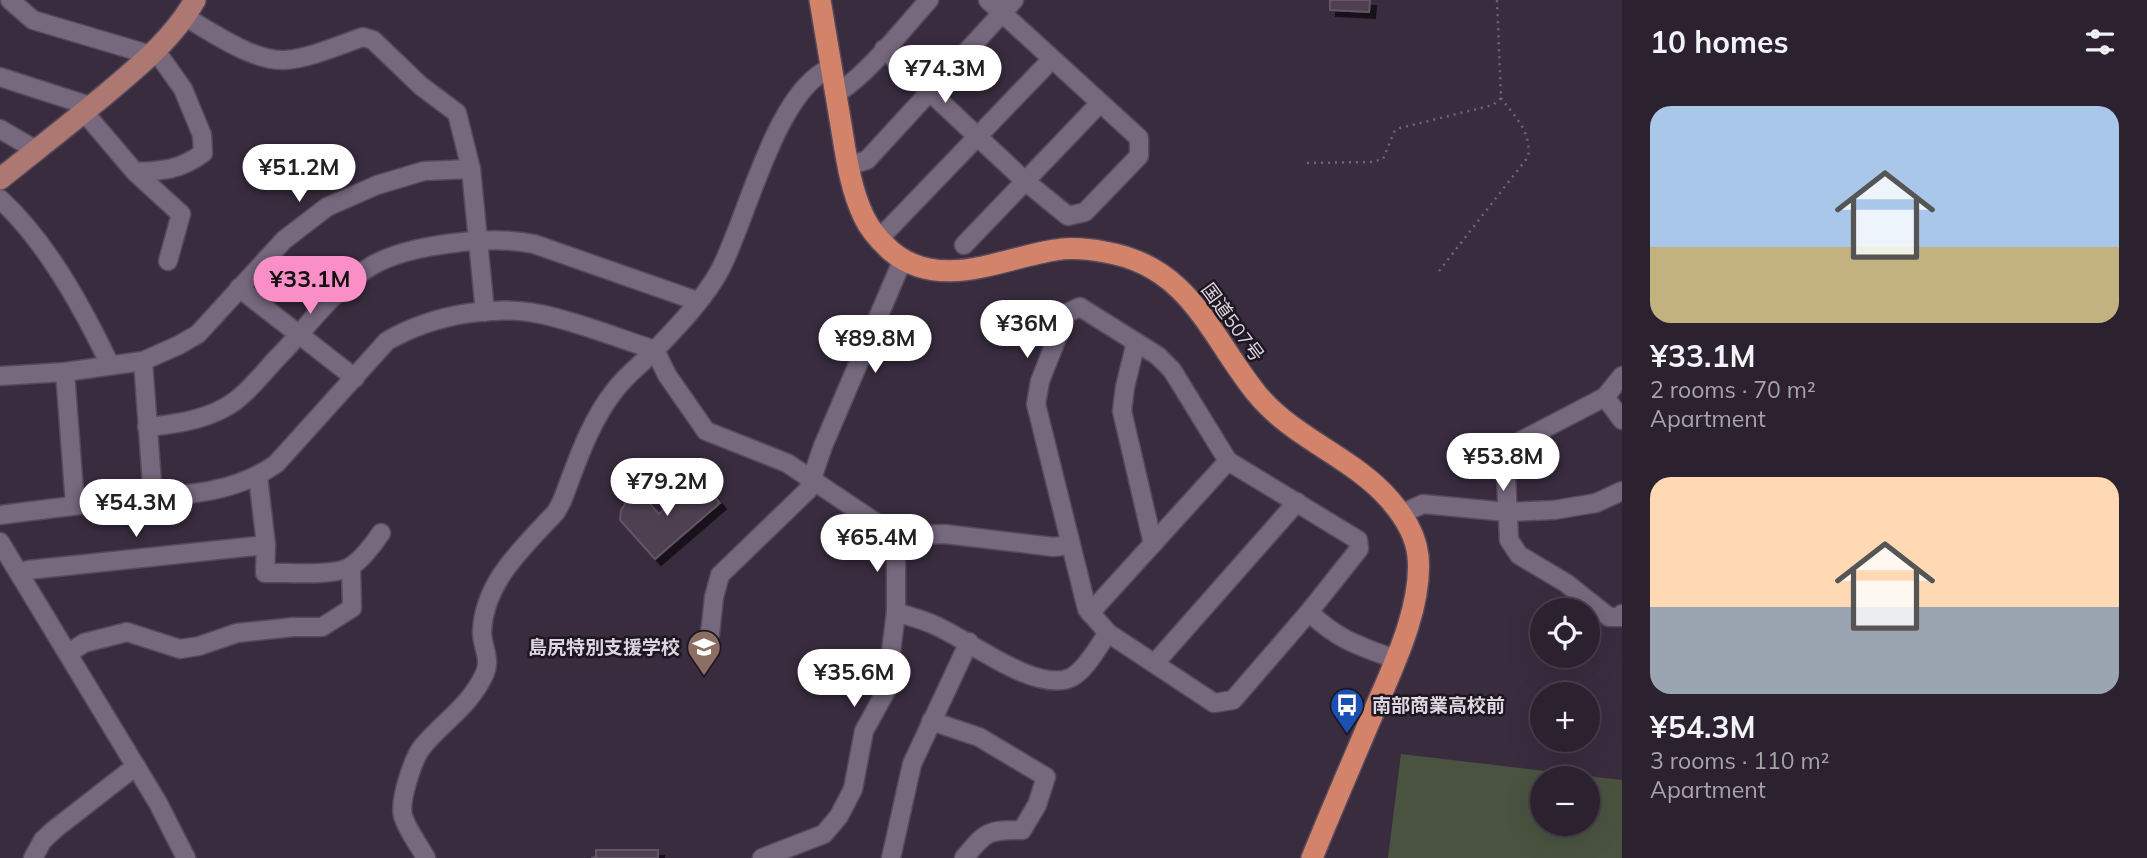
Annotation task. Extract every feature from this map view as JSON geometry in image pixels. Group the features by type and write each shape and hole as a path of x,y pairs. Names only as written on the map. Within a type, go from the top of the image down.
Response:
{"highway":[{"name":"国道507号","path":"820,0 848,166 863,216 879,239 903,259 934,269 966,271 1052,250 1072,249 1110,253 1142,264 1171,281 1195,304 1240,372 1273,411 1367,478 1401,514 1416,545 1418,568 1411,608 1395,659 1312,858"}],"main road":[{"path":"0,179 153,54 190,9"}],"street":[{"path":"10,0 33,20 161,58 183,89 202,135 203,153 188,164 160,171 135,172"},
{"path":"835,94 844,89 884,50 929,0"},
{"path":"884,50 1025,181 1068,216 1086,212 1139,156 1139,138 1052,59 1009,7 988,0"},
{"path":"848,166 867,160 1009,7"},
{"path":"190,9 237,46 263,57 284,61 363,37 373,40 421,86 457,113 471,169 485,312"},
{"path":"879,239 1052,59"},
{"path":"426,858 403,816 402,798 421,747 467,704 485,674 488,664 482,632 491,594 499,577 556,512 592,423 615,389 655,350 719,272 777,130 810,82 822,71 831,68"},
{"path":"0,77 88,109 135,172 181,214 168,261"},
{"path":"964,245 1100,103"},
{"path":"0,129 36,150"},
{"path":"0,376 65,372 143,361 198,334 284,240 327,207 377,185 424,170 471,169"},
{"path":"0,199 20,217 83,309 110,366"},
{"path":"147,426 181,423 208,416 227,407 340,291 374,265 411,252 476,240 514,240 534,244 697,301"},
{"path":"710,634 714,597 720,575 808,490 823,446 903,259"},
{"path":"239,288 355,378"},
{"path":"1080,307 1158,356 1172,370 1228,461 1358,540 1359,549 1310,612 1233,700 1214,703 1108,633 1090,613 1070,545 1036,404 1040,381 1067,313 1080,307"},
{"path":"0,515 75,505 210,493 258,477 276,464 387,341 408,329 436,320 485,312 514,311 551,316 655,350 667,375 706,430 787,463 896,536 945,534 1054,547 1070,545"},
{"path":"1136,342 1122,411 1153,544"},
{"path":"143,361 153,497"},
{"path":"65,372 75,505"},
{"path":"1622,376 1605,397 1511,446 1506,456 1509,540 1520,555 1566,583 1609,617 1621,617 1622,614"},
{"path":"1605,397 1622,420"},
{"path":"1090,613 1228,461"},
{"path":"258,477 266,545 265,573 338,571 351,566 372,547 381,533"},
{"path":"1401,514 1423,504 1507,512 1555,510 1596,503 1622,491"},
{"path":"1155,663 1297,502"},
{"path":"762,858 824,834 839,816 853,789 864,731 886,691 896,612 896,536"},
{"path":"0,542 158,803 186,858"},
{"path":"21,574 28,570 266,545"},
{"path":"69,653 85,643 127,632 180,649 199,646 237,633 322,627 352,608 351,566"},
{"path":"896,612 932,624 969,642 1018,672 1044,681 1070,678 1087,663 1108,633"},
{"path":"1310,612 1329,631 1356,645 1395,659"},
{"path":"891,858 912,764 969,642"},
{"path":"931,721 979,737 1046,777 1037,805 1022,830 994,830 979,839 964,858"},
{"path":"33,858 43,840 55,829 136,766"}],"path":[{"path":"1439,271 1528,157 1530,145 1527,134 1501,98 1497,0"},
{"path":"1307,163 1372,162 1383,159 1394,131 1493,105 1501,98"}],"green space":[{"path":"1401,754 1530,769 1530,836 1600,836 1600,777 1622,780 1622,858 1388,858"}],"building":[{"path":"1330,0 1370,0 1369,12 1330,10"},
{"path":"699,479 720,503 655,559 620,520 621,510 626,503 634,499 645,498 659,514"},
{"path":"596,850 658,850 658,858 591,858 596,857"}],"place":[{"name":"島尻特別支援学校","path":"704,677"},
{"name":"南部商業高校前","path":"1347,735"}]}
